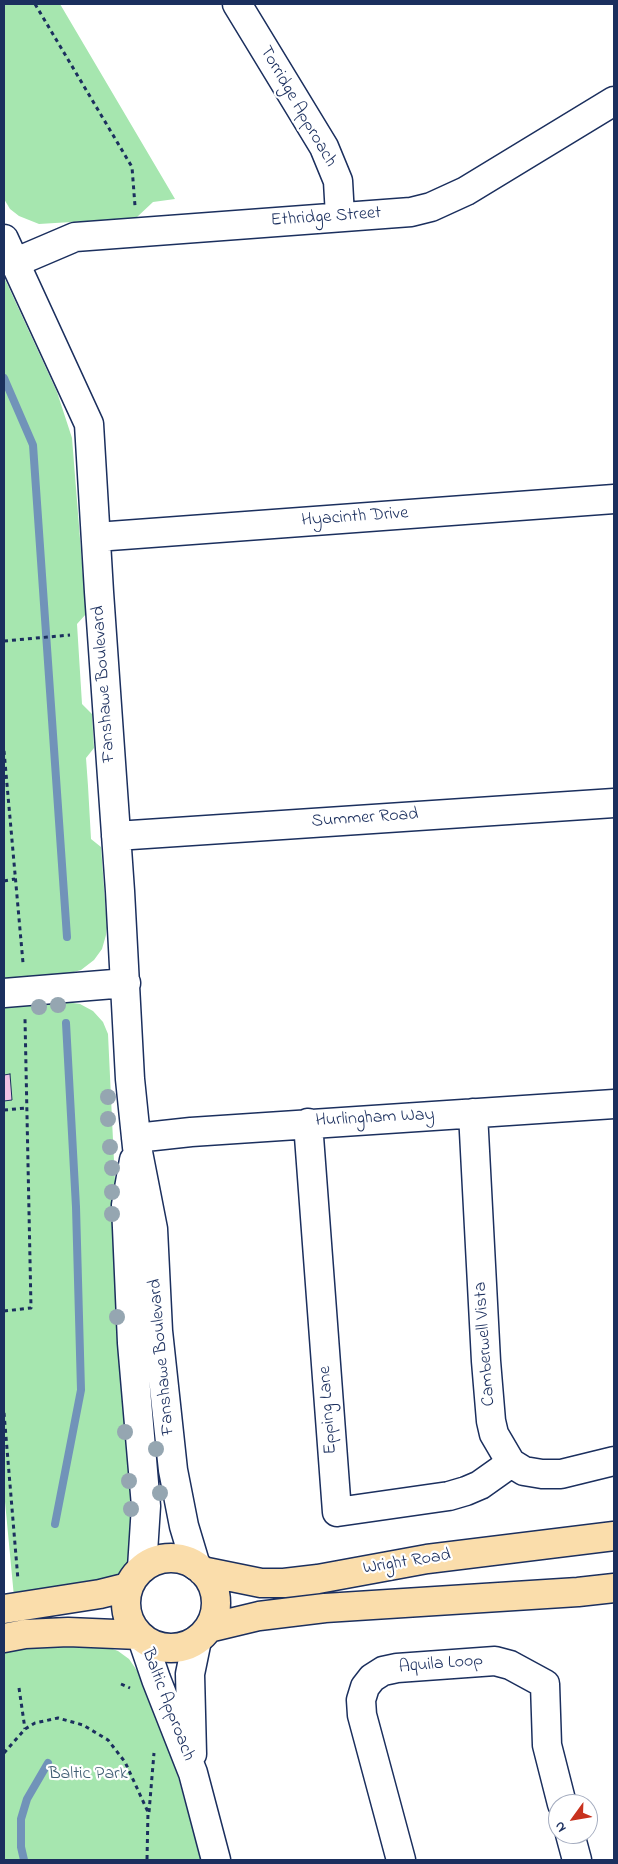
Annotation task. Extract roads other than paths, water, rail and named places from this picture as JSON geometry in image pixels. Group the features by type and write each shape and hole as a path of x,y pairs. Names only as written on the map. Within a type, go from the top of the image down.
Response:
{"main road":[{"name":"Wright Road","path":"199,1568 261,1583 284,1583 318,1579 427,1559 614,1536"},
{"path":"4,1610 100,1594 135,1578 154,1561 169,1558 183,1560 199,1568 209,1579 215,1598 215,1608 203,1634 188,1645 170,1648 150,1643 140,1636 133,1627 127,1613 126,1597 135,1578"},
{"name":"Wright Road","path":"203,1634 259,1616 325,1608 578,1592 614,1588"},
{"path":"4,1638 25,1634 68,1632 140,1636"}],"street":[{"name":"Torridge Approach","path":"237,4 324,147 338,181 340,216"},
{"name":"Ethridge Street","path":"9,251 75,237 411,212 444,202 466,191 614,100"},
{"name":"Fanshawe Boulevard","path":"9,251 89,424 126,983 130,1079 136,1142 153,1229 158,1331 173,1470 184,1526 199,1568"},
{"name":"Hyacinth Drive","path":"96,537 614,499"},
{"name":"Summer Road","path":"116,836 614,803"},
{"path":"4,993 126,983"},
{"name":"Hurlingham Way","path":"136,1142 191,1132 614,1104"},
{"name":"Camberwell Vista","path":"473,1114 491,1421 498,1444 511,1463"},
{"name":"Epping Lane","path":"308,1123 337,1512 466,1492 480,1485 511,1463"},
{"name":"Fanshawe Boulevard","path":"135,1578 146,1506 132,1343 126,1205 136,1142"},
{"path":"511,1463 524,1471 542,1474 562,1474 614,1461"},
{"name":"Baltic Approach","path":"193,1773 190,1674 203,1634"},
{"name":"Baltic Approach","path":"140,1636 193,1773 216,1860"},
{"name":"Aquila Loop","path":"401,1860 362,1714 361,1700 365,1687 372,1678 383,1671 397,1668 495,1661 510,1665 545,1684 547,1744 560,1794"},
{"path":"573,1844 577,1860"}],"waterway":[{"path":"4,378 33,445 67,937"},
{"path":"55,1524 81,1390 76,1207 66,1023"},
{"path":"24,1860 21,1847 21,1819 27,1799 48,1763"}],"park label":[{"name":"Baltic Park","path":"88,1775"}]}
